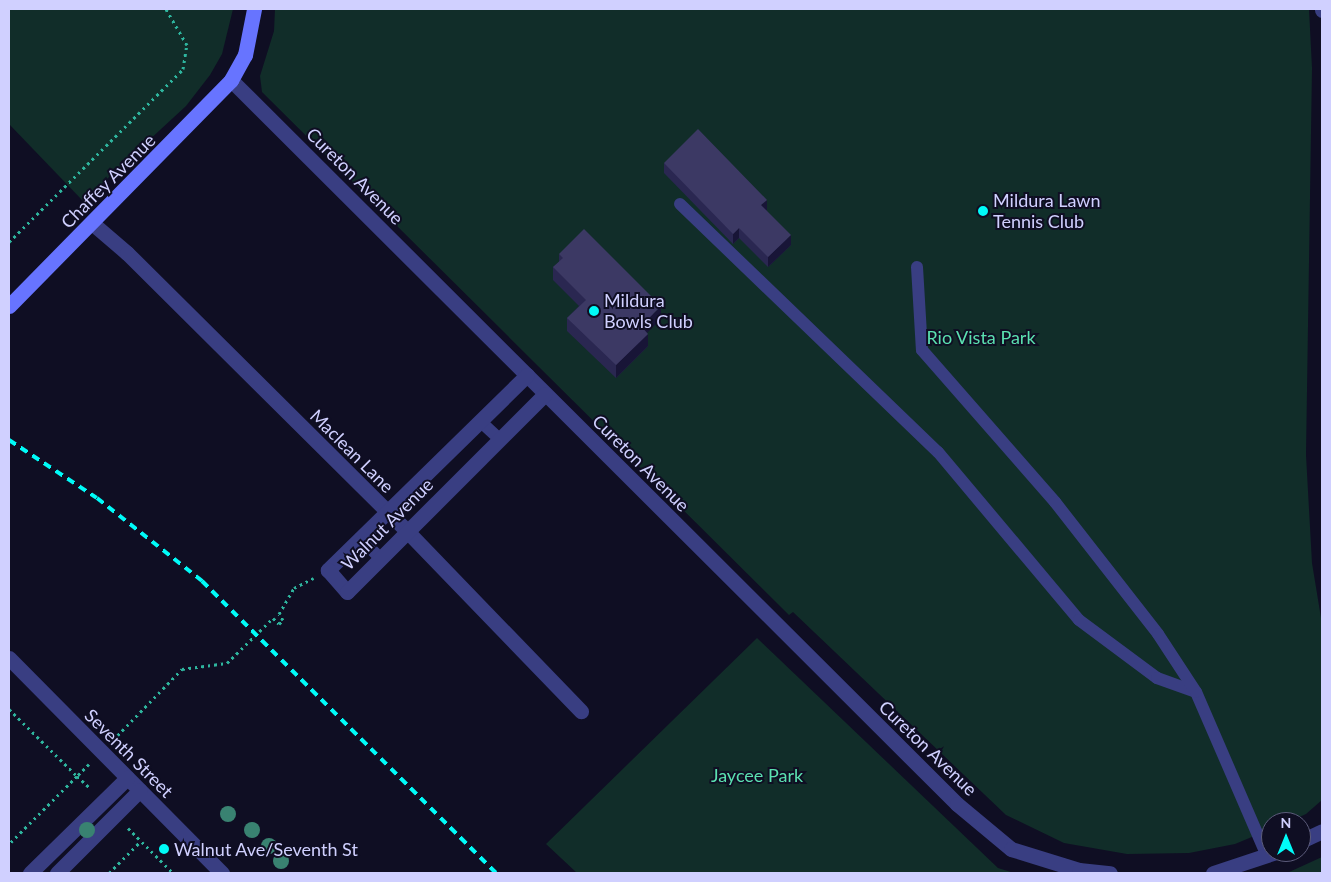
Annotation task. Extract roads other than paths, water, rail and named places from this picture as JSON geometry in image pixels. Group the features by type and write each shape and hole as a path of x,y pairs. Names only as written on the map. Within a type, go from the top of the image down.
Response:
{"street":[{"path":"231,80 246,55 254,9"},
{"name":"Chaffey Avenue","path":"9,306 231,80"},
{"name":"Cureton Avenue","path":"231,80 957,804 1011,849 1079,870 1110,873"},
{"name":"Maclean Lane","path":"92,223 406,530 581,711"},
{"name":"Walnut Avenue","path":"527,375 328,570 347,592 406,530 545,394"},
{"name":"Seventh Street","path":"9,658 222,873"},
{"path":"30,873 127,778"},
{"path":"57,873 140,790"},
{"path":"1213,873 1261,858"}],"lane":[{"path":"680,204 938,452 1078,620 1157,678 1196,692"},
{"path":"917,267 922,350 1055,502 1158,634 1196,692 1261,831"},
{"path":"480,421 499,439"},
{"path":"360,538 380,558"}],"railway":[{"path":"9,440 97,498 202,581 496,873"}],"place":[{"name":"Mildura Lawn Tennis Club","path":"983,211"},
{"name":"Mildura Bowls Club","path":"594,311"},
{"name":"Walnut Ave/Seventh St","path":"164,849"}],"park label":[{"name":"Rio Vista Park","path":"981,337"},
{"name":"Jaycee Park","path":"757,775"}]}
